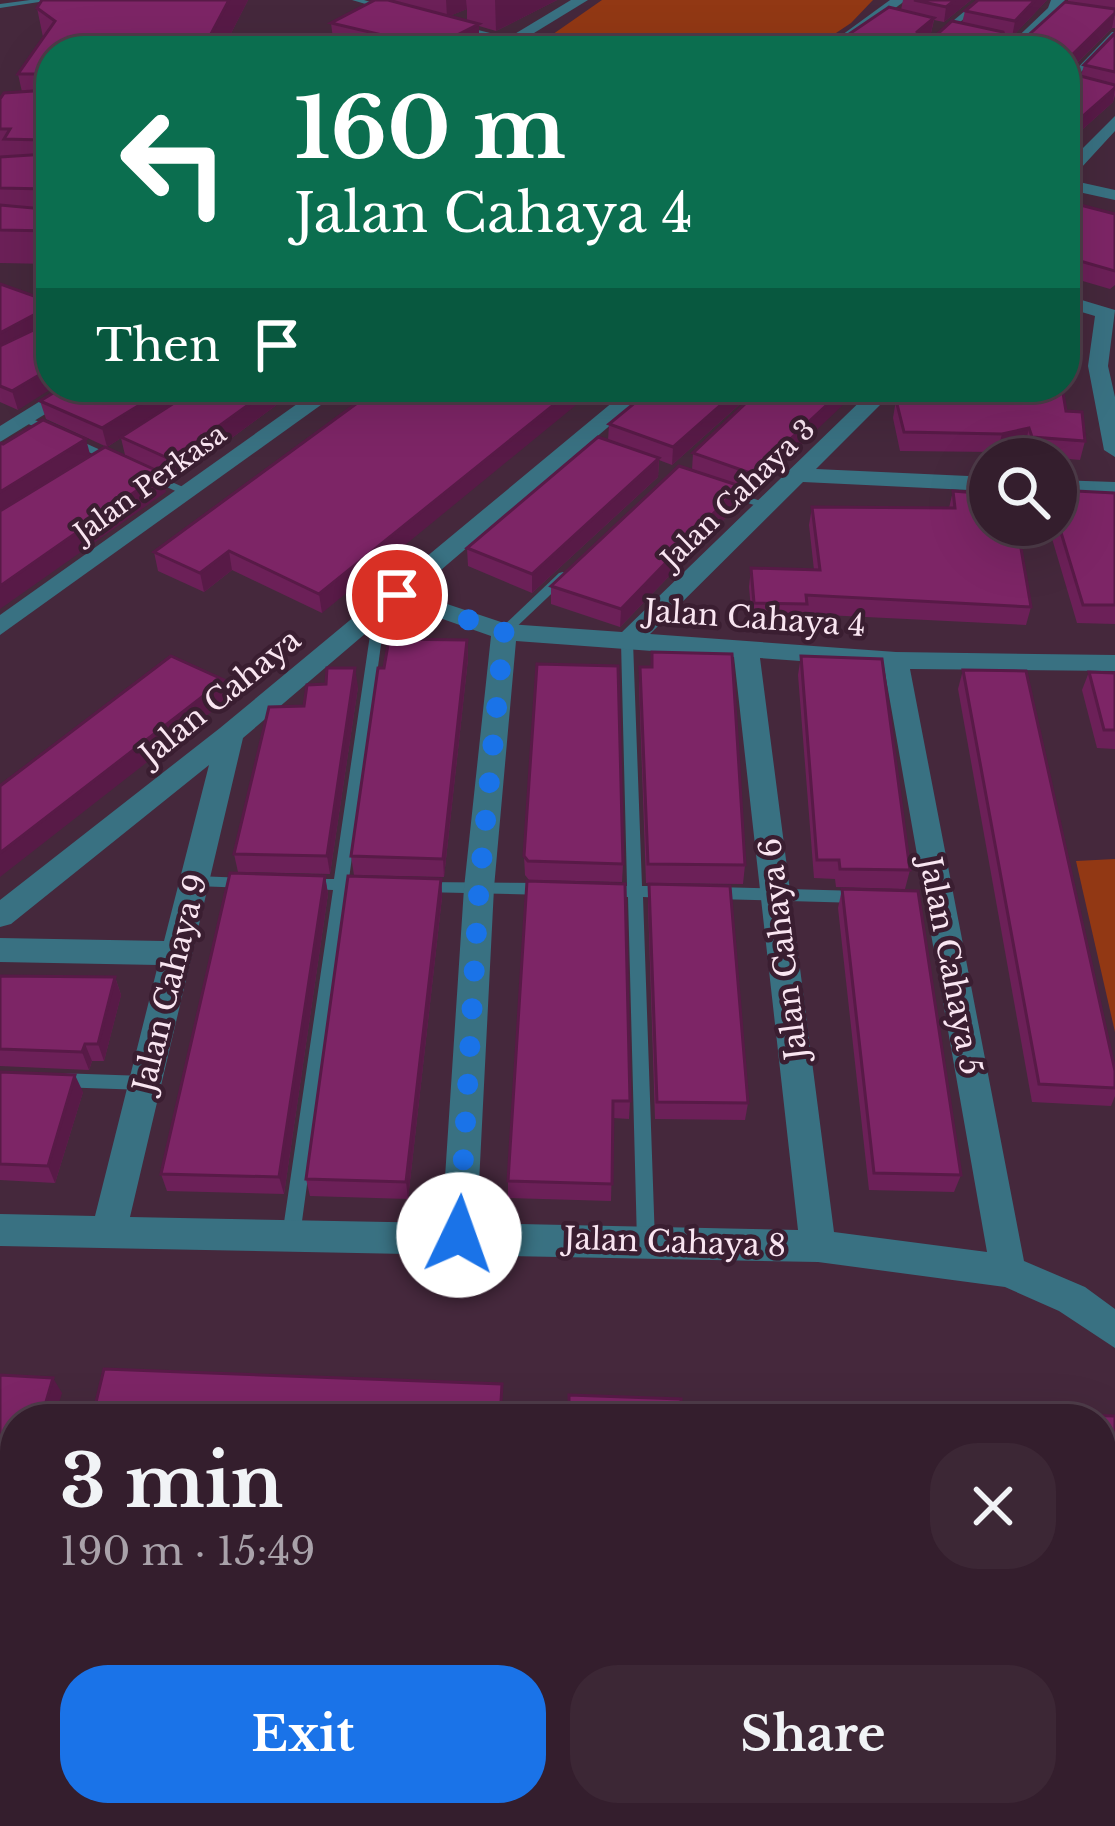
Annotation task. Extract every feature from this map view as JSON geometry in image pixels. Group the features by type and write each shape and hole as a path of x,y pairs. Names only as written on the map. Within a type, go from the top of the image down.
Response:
{"street":[{"path":"519,36 580,0"},
{"path":"852,36 884,16 898,0"},
{"path":"1026,36 1056,5"},
{"path":"1080,162 1115,121"},
{"path":"1080,184 1115,195"},
{"path":"1080,305 1110,314 1098,366 1115,450"},
{"path":"0,435 54,402"},
{"name":"Jalan Perkasa","path":"0,627 314,402"},
{"name":"Jalan Cahaya","path":"0,916 586,444 629,402"},
{"name":"Jalan Cahaya 3","path":"628,642 873,402"},
{"path":"802,475 969,483"},
{"path":"1077,488 1115,489"},
{"name":"Jalan Cahaya 4","path":"389,601 504,632 896,660 1115,663"},
{"path":"459,1235 479,888 504,632"},
{"name":"Jalan Cahaya 6","path":"746,652 818,1246"},
{"name":"Jalan Cahaya 5","path":"896,660 927,900 1008,1271"},
{"name":"Jalan Cahaya 9","path":"109,1231 230,734"},
{"path":"0,950 178,953"},
{"name":"Jalan Cahaya 8","path":"0,1230 459,1235 818,1246 1008,1271 1072,1299 1115,1331"}],"lane":[{"path":"2,2 48,0"},
{"path":"356,0 394,10"},
{"path":"940,36 982,0"},
{"path":"1056,5 1075,13"},
{"path":"465,16 449,24 493,36"},
{"path":"884,16 905,20"},
{"path":"927,25 971,35"},
{"path":"1080,70 1115,34"},
{"path":"26,419 188,493"},
{"path":"91,469 127,446"},
{"path":"711,488 769,507"},
{"path":"504,632 581,560"},
{"path":"292,1236 341,885 389,601"},
{"path":"628,642 646,1242"},
{"path":"196,881 259,883"},
{"path":"279,883 387,886"},
{"path":"410,886 568,890"},
{"path":"591,890 683,892"},
{"path":"706,892 869,897"},
{"path":"41,1080 145,1083"}],"shaded area":[{"path":"602,0 873,0 832,36 550,36"},
{"path":"1115,859 1115,1032 1076,861"}],"building":[{"path":"42,0 229,0 210,36 45,36 55,21 37,8"},
{"path":"375,0 388,0 479,24 455,36 386,36 331,23"},
{"path":"914,0 955,0 946,7"},
{"path":"978,0 1035,0 1015,21 965,11"},
{"path":"1065,2 1115,9 1080,47 1080,36 1027,36"},
{"path":"889,7 934,18 917,32 918,36 846,36"},
{"path":"952,21 1004,36 935,36"},
{"path":"1115,33 1115,72 1084,65"},
{"path":"36,48 36,74 18,74"},
{"path":"1080,76 1115,88 1080,119"},
{"path":"36,91 36,140 4,139 10,129 0,129 4,93"},
{"path":"36,155 36,189 0,188 0,157"},
{"path":"0,205 36,208 36,231 0,230"},
{"path":"1080,205 1115,214 1115,271 1080,261"},
{"path":"0,284 36,297 36,314 0,333"},
{"path":"36,329 36,377 12,391 0,386 0,346"},
{"path":"42,402 144,402 102,428"},
{"path":"176,402 252,402 172,460 121,437"},
{"path":"359,402 557,402 319,594 229,551 200,573 154,552"},
{"path":"636,402 724,402 673,447 609,424"},
{"path":"747,402 830,402 753,474 693,453"},
{"path":"896,402 1064,402 1066,411 1082,412 1085,441 1032,437 1029,428 1002,434 904,432"},
{"path":"43,420 86,439 0,492 0,443"},
{"path":"598,437 659,458 532,574 467,548"},
{"path":"105,447 162,473 0,586 0,511"},
{"path":"679,466 740,486 621,609 551,586"},
{"path":"953,491 969,492 969,546 1021,546 1031,607 806,595 807,604 754,603 751,568 820,570 812,507 955,508"},
{"path":"1077,491 1115,493 1115,605 1083,605 1065,546 1077,546"},
{"path":"389,639 467,640 443,859 351,856 378,668 384,668"},
{"path":"652,652 732,654 745,865 648,864 640,667 652,667"},
{"path":"171,656 224,680 0,853 0,786"},
{"path":"801,656 882,659 910,870 840,869 839,860 817,860"},
{"path":"537,664 618,666 623,864 528,861 524,856"},
{"path":"327,668 355,668 327,856 234,854 269,707 304,706 307,685 326,684"},
{"path":"963,670 1026,671 1115,1088 1039,1084"},
{"path":"1089,672 1115,673 1115,730 1104,730"},
{"path":"230,873 325,876 279,1177 161,1174"},
{"path":"348,876 441,879 406,1182 306,1179"},
{"path":"527,881 625,884 630,1101 613,1101 612,1184 508,1181"},
{"path":"649,884 730,886 748,1103 657,1102"},
{"path":"842,889 918,891 961,1175 874,1173"},
{"path":"0,976 115,977 98,1044 85,1044 82,1052 0,1049"},
{"path":"0,1072 75,1075 48,1166 0,1164"},
{"path":"104,1369 502,1384 501,1404 96,1404"},
{"path":"0,1375 53,1378 45,1404 0,1404"},
{"path":"569,1395 681,1399 681,1404 569,1404"}],"route":[{"path":"397,595 504,632 479,888 459,1235"}]}
